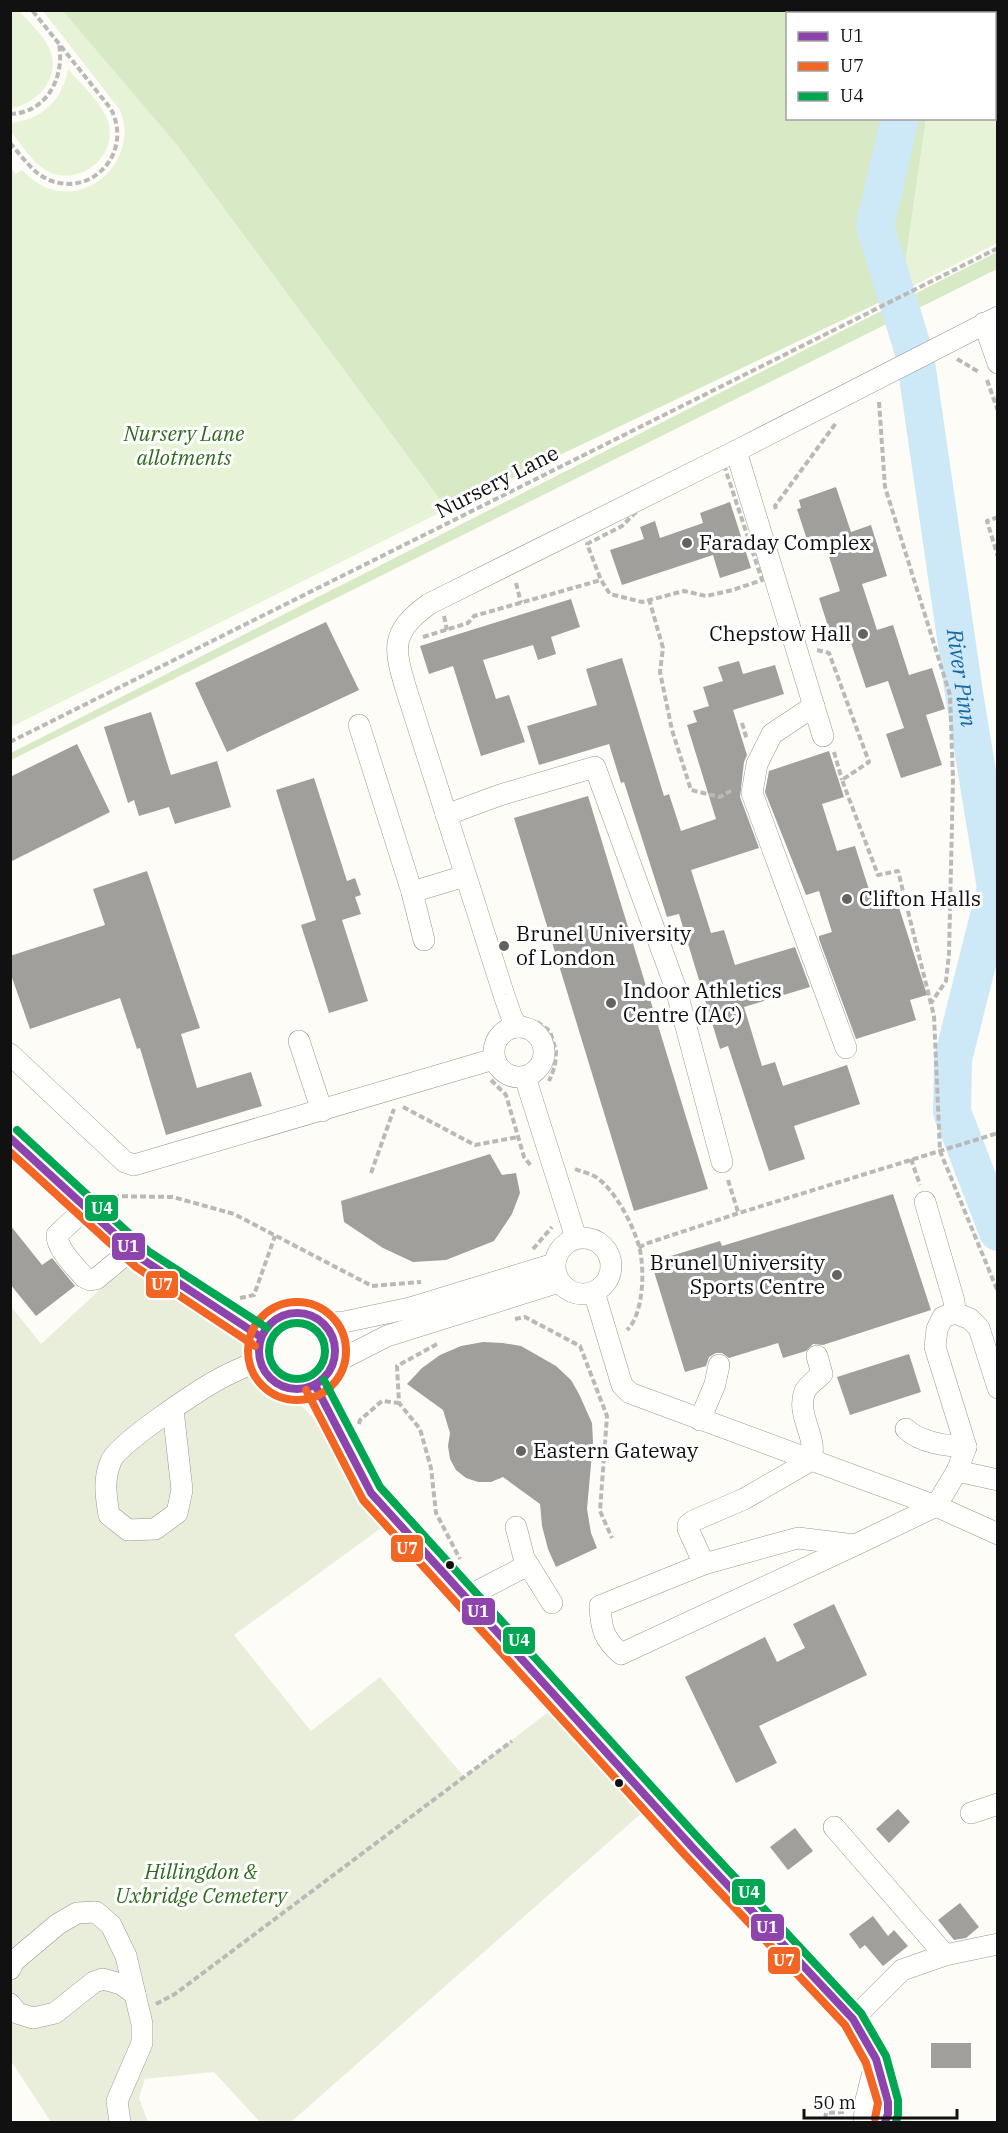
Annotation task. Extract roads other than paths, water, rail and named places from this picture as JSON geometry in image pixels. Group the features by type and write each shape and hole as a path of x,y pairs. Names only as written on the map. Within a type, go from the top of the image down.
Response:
{"street":[{"path":"10,1054 130,1165 142,1164 322,1111 490,1067 498,1067 509,1076 525,1077 533,1074 541,1064 544,1050 540,1039 533,1031 517,1026 481,952 476,910 396,656 400,635 409,620 429,604 891,371 947,352 991,320"},
{"path":"991,320 992,370"},
{"path":"736,451 814,706 828,742"},
{"path":"814,706 772,734 757,764 752,793 846,1047"},
{"path":"358,725 412,892 424,940"},
{"path":"446,815 500,795 595,767 676,989 722,1162"},
{"path":"412,892 465,876"},
{"path":"490,1067 497,1038 517,1026"},
{"path":"299,1041 322,1111"},
{"path":"525,1077 576,1238"},
{"path":"10,1137 33,1160 90,1202 142,1259 261,1337"},
{"path":"90,1202 57,1235 61,1248 84,1277 90,1280 96,1279 132,1249"},
{"path":"926,1202 954,1301 955,1313"},
{"path":"585,1237 603,1245 610,1258 611,1270 608,1279 594,1292 576,1294 566,1290 557,1273 561,1247 576,1238 585,1237"},
{"path":"322,1322 344,1322 557,1273"},
{"path":"334,1363 387,1336 557,1273"},
{"path":"594,1292 622,1384 630,1393 936,1506 998,1534"},
{"path":"300,1312 312,1316 330,1330 336,1352 334,1363 327,1376 315,1385 304,1389 281,1386 271,1380 259,1360 258,1348 261,1337 267,1326 277,1318 300,1312"},
{"path":"855,1545 798,1538 704,1564 600,1606 601,1622 607,1642 621,1654 855,1545 936,1506 957,1471 966,1447 935,1347 937,1329 943,1317 955,1313 970,1319 979,1328 998,1388"},
{"path":"704,1564 688,1525 744,1499 810,1461 814,1452 801,1408 806,1389 822,1374 817,1356"},
{"path":"173,1410 182,1490 177,1513 155,1529 128,1530 109,1515 105,1482 111,1459 121,1446 173,1410 220,1378 259,1360"},
{"path":"700,1420 715,1384 719,1365"},
{"path":"315,1385 371,1493 693,1848 853,2019 876,2059 888,2102 885,2122"},
{"path":"906,1429 914,1436 949,1446 966,1447"},
{"path":"957,1471 998,1480"},
{"path":"516,1527 524,1558 552,1603"},
{"path":"467,1599 528,1565"},
{"path":"971,1813 998,1804"},
{"path":"834,1827 945,1955"},
{"path":"12,1964 58,1924 77,1913 96,1912 111,1925 126,1956 142,2024 142,2043 117,2101 120,2122"},
{"path":"853,2019 902,1970 945,1955 998,1944"},
{"path":"10,2004 17,2013 33,2018 55,2013 94,1982 103,1979 121,1984 137,2001"},
{"path":"864,2122 866,2100 876,2059"}],"waterway":[{"name":"River Pinn","path":"900,120 875,226 915,356 964,693 996,888 953,1059 952,1112 998,1232"}],"place":[{"name":"Faraday Complex","path":"687,543"},
{"name":"Chepstow Hall","path":"863,634"},
{"name":"Clifton Halls","path":"847,899"},
{"name":"Brunel University of London","path":"504,946"},
{"name":"Indoor Athletics Centre (IAC)","path":"611,1003"},
{"name":"Brunel University Sports Centre","path":"837,1275"},
{"name":"Eastern Gateway","path":"521,1451"}],"park label":[{"name":"Nursery Lane allotments","path":"184,446"},
{"name":"Hillingdon & Uxbridge Cemetery","path":"201,1884"}]}
